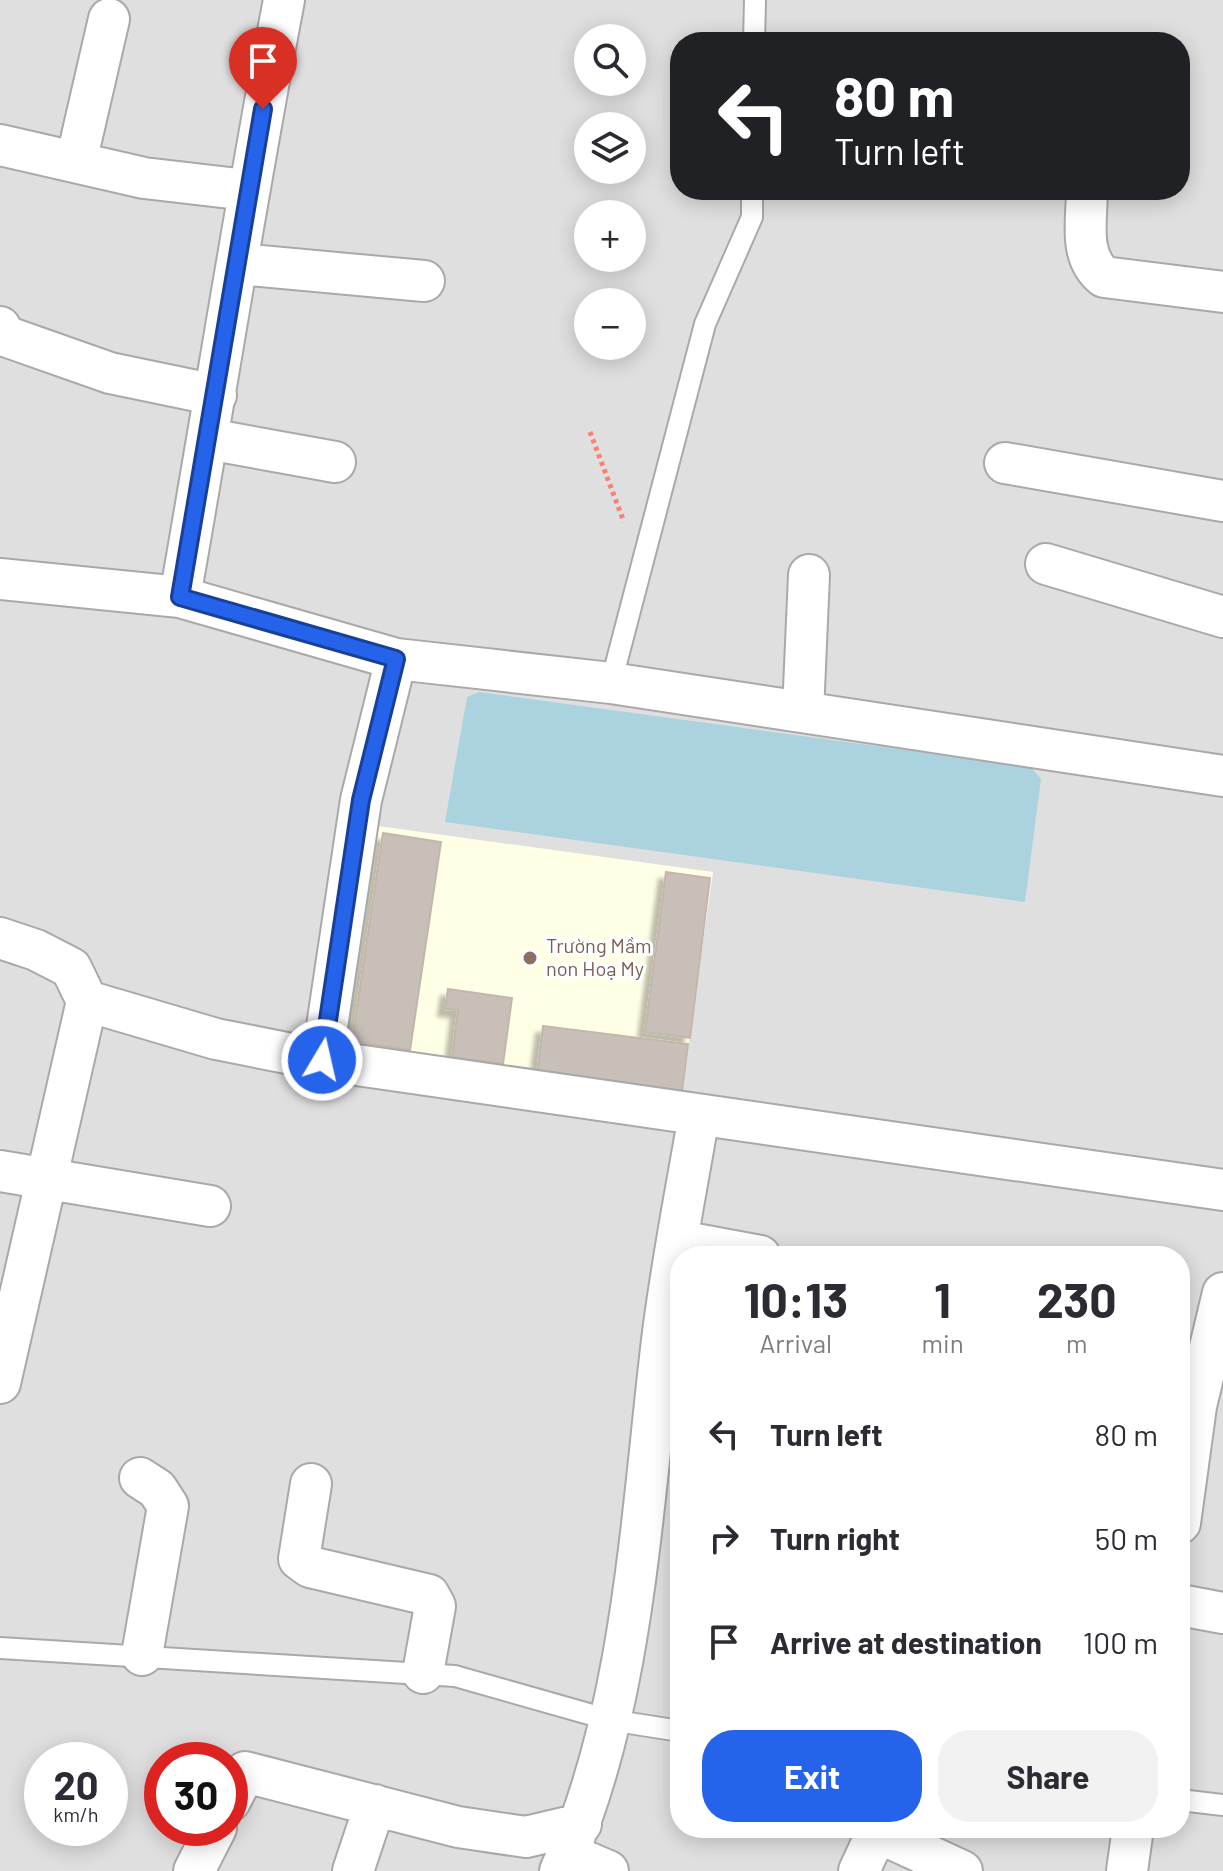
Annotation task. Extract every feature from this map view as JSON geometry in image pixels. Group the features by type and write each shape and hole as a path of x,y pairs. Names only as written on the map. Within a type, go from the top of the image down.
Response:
{"street":[{"path":"180,597 239,264 247,190 284,0"},
{"path":"76,162 109,19"},
{"path":"0,145 144,178 247,190"},
{"path":"1087,200 1086,250 1090,263 1104,277 1223,292"},
{"path":"239,264 424,281"},
{"path":"0,327 5,336 110,373 216,395"},
{"path":"208,439 335,462"},
{"path":"1005,463 1223,501"},
{"path":"1046,564 1223,617"},
{"path":"803,712 809,575"},
{"path":"0,579 180,597 396,659 611,683 1223,776"},
{"path":"322,1060 361,800 396,659"},
{"path":"0,938 36,950 71,968 87,1001 0,1383"},
{"path":"87,1001 216,1039 322,1060 1223,1190"},
{"path":"679,1246 699,1115"},
{"path":"0,1171 210,1206"},
{"path":"679,1241 706,1246"},
{"path":"1190,1451 1209,1409 1196,1334 1223,1293"},
{"path":"569,1850 610,1720 670,1353"},
{"path":"140,1478 157,1489 168,1506 142,1655"},
{"path":"311,1484 299,1559 310,1567 429,1595 435,1606 423,1673"},
{"path":"1190,1607 1223,1613"},
{"path":"248,1773 458,1827 526,1837 569,1850 608,1871"},
{"path":"353,1871 375,1805"},
{"path":"859,1871 874,1838"},
{"path":"894,1838 962,1871"},
{"path":"1127,1871 1132,1838"},
{"path":"194,1871 207,1846"}],"lane":[{"path":"754,32 755,0"},
{"path":"611,683 705,324 752,217 752,200"},
{"path":"0,1648 455,1676 610,1720 670,1729"},
{"path":"1190,1801 1223,1805"}],"path":[{"path":"590,432 641,568"}],"shaded area":[{"path":"0,0 1223,0 1223,1871 0,1871"},
{"name":"Trường Mầm non Hoạ My","path":"378,826 713,872 682,1091 347,1046"}],"water":[{"path":"479,692 1031,767 1041,779 1025,902 445,822 467,697"}],"building":[{"path":"383,833 441,842 410,1050 352,1041"},
{"path":"666,872 710,878 690,1038 645,1032"},
{"path":"448,989 512,998 503,1064 452,1057 458,1010 445,1009"},
{"path":"543,1026 688,1044 682,1091 537,1073"}],"place":[{"name":"Trường Mầm non Hoạ My","path":"530,958"}],"route":[{"path":"263,109 180,597 396,659 361,800 322,1060"}]}
